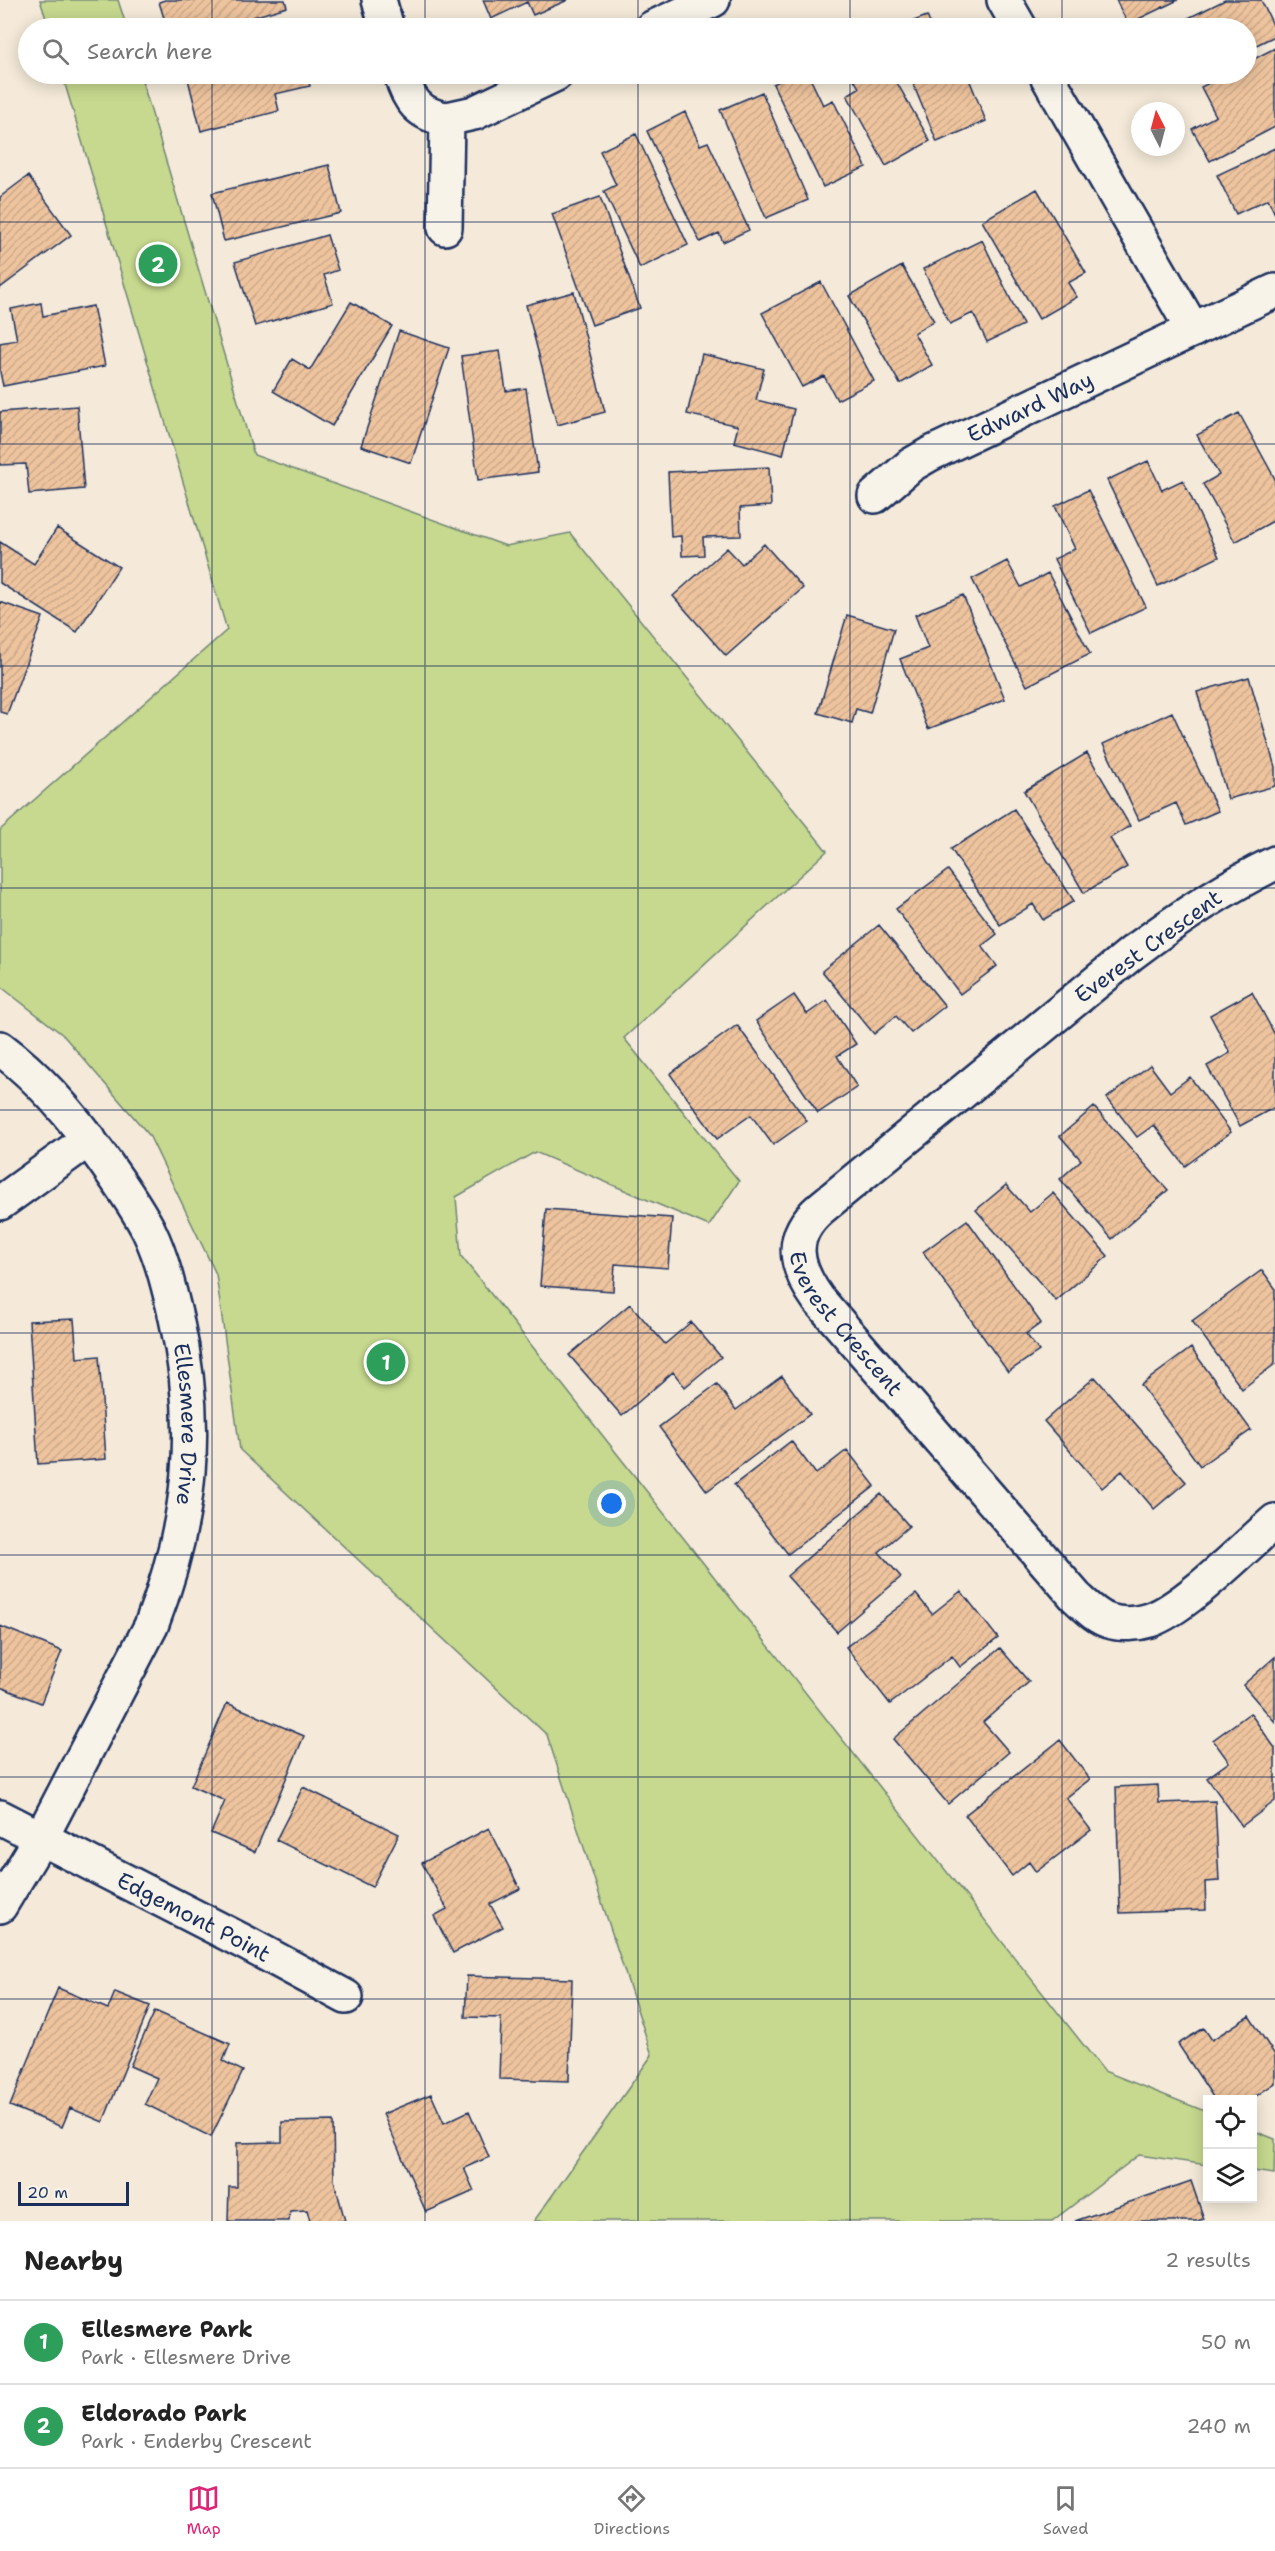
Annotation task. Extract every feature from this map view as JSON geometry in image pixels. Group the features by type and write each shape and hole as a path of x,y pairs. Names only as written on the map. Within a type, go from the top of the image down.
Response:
{"street":[{"path":"379,0 384,18"},
{"path":"674,18 713,0"},
{"path":"1004,0 1014,18"},
{"path":"404,84 416,106 426,114 447,119 474,113 535,84"},
{"path":"1052,84 1193,330"},
{"path":"445,228 447,119"},
{"name":"Edward Way","path":"875,496 911,465 930,454 1275,291"},
{"name":"Everest Crescent","path":"1275,863 1246,877 1185,914 1131,953 821,1208 808,1220 801,1234 797,1257 800,1270 818,1299 1076,1597 1099,1618 1131,1624 1149,1621 1165,1613 1186,1598 1275,1521"},
{"name":"Ellesmere Drive","path":"0,1048 35,1078 89,1139 129,1197 148,1230 161,1260 183,1346 189,1388 190,1462 183,1522 175,1558 151,1626 139,1654 41,1838 0,1906"},
{"path":"0,1203 89,1139"},
{"name":"Edgemont Point","path":"0,1817 346,1997"}],"green space":[{"path":"40,0 118,0 124,18 46,18"},
{"path":"65,84 143,84 254,455 506,546 570,533 827,851 624,1038 739,1181 709,1226 535,1152 456,1197 461,1256 1104,2071 1203,2110 1203,2164 1139,2155 1052,2221 534,2221 652,2055 547,1735 240,1450 216,1274 149,1135 63,1035 0,986 0,830 227,630"},
{"path":"1257,2132 1275,2139 1274,2174 1257,2172"}],"building":[{"path":"165,0 285,0 287,7 250,18 164,18 159,2"},
{"path":"483,0 568,0 533,15 527,2 491,18"},
{"path":"1116,0 1178,0 1140,18 1125,18"},
{"path":"1225,0 1261,0 1275,29 1275,36 1257,45 1257,18 1188,18"},
{"path":"1275,48 1275,127 1210,161 1192,129 1216,116 1201,87 1207,84 1257,84 1257,57"},
{"path":"189,84 310,84 310,86 275,94 279,111 201,131"},
{"path":"773,84 813,84 823,105 833,100 866,167 823,187"},
{"path":"857,84 898,84 930,141 886,166 847,95 859,88"},
{"path":"913,84 971,84 986,121 937,142"},
{"path":"762,92 808,200 766,218 720,110"},
{"path":"685,112 700,145 708,142 749,230 723,242 719,233 700,242 647,131"},
{"path":"636,134 688,245 640,268 604,191 616,185 600,151"},
{"path":"1275,148 1275,214 1268,199 1236,214 1217,175"},
{"path":"329,165 341,213 224,241 212,193"},
{"path":"28,176 71,235 0,288 0,197"},
{"path":"1037,189 1086,273 1068,283 1077,297 1039,319 982,221"},
{"path":"600,197 640,308 592,325 552,214"},
{"path":"327,235 338,270 324,275 333,303 255,326 235,262"},
{"path":"982,240 1023,325 987,342 973,313 950,324 923,269"},
{"path":"902,266 934,321 914,333 932,365 900,384 849,296"},
{"path":"821,282 874,381 837,400 824,376 802,387 762,313"},
{"path":"574,292 605,412 557,425 526,305"},
{"path":"351,302 392,326 332,426 273,391 292,359 310,370"},
{"path":"41,303 43,316 93,306 105,366 3,386 0,372 0,343 17,340 11,309"},
{"path":"399,331 449,348 411,463 361,446"},
{"path":"500,351 506,391 526,388 538,472 478,480 461,356"},
{"path":"702,354 764,369 756,400 794,409 783,455 734,442 738,426 687,414"},
{"path":"77,406 84,489 29,494 26,464 0,465 0,412"},
{"path":"1239,413 1275,479 1275,520 1235,542 1203,484 1219,475 1197,435"},
{"path":"1148,461 1162,490 1183,480 1219,557 1158,586 1107,480"},
{"path":"769,467 771,506 740,508 741,536 703,537 704,555 682,556 681,536 671,537 668,472"},
{"path":"1088,490 1146,607 1091,633 1054,559 1075,549 1055,506"},
{"path":"57,528 119,567 77,632 0,583 0,542 34,564"},
{"path":"764,544 803,588 726,656 673,596 727,548 742,564"},
{"path":"1007,561 1021,587 1048,573 1090,654 1027,686 972,579"},
{"path":"963,595 1005,699 928,729 900,659 928,648 915,615"},
{"path":"0,602 43,617 7,714 0,712"},
{"path":"847,615 894,629 870,713 856,709 852,723 818,713"},
{"path":"1249,677 1275,767 1275,786 1228,799 1197,692"},
{"path":"1172,712 1218,811 1186,825 1176,803 1139,820 1103,744"},
{"path":"1087,753 1130,826 1110,838 1127,867 1084,893 1024,791"},
{"path":"1014,809 1074,901 1043,920 1033,904 1000,925 951,849"},
{"path":"948,870 997,934 982,946 997,966 960,994 896,909"},
{"path":"879,925 945,1006 911,1033 896,1016 874,1034 822,971"},
{"path":"1252,992 1275,1035 1275,1107 1240,1126 1207,1066 1230,1053 1210,1015"},
{"path":"794,995 807,1014 827,1000 856,1044 837,1056 857,1087 818,1113 756,1021"},
{"path":"737,1025 807,1121 773,1145 751,1115 717,1139 670,1074"},
{"path":"1150,1065 1170,1092 1190,1077 1231,1132 1185,1166 1154,1125 1137,1137 1107,1098"},
{"path":"1094,1107 1168,1190 1112,1239 1060,1179 1081,1160 1060,1136"},
{"path":"1006,1185 1030,1212 1053,1193 1108,1256 1056,1301 976,1210"},
{"path":"546,1209 672,1218 668,1268 615,1264 613,1291 540,1286"},
{"path":"967,1220 1041,1323 1026,1334 1039,1351 1008,1372 923,1252"},
{"path":"1262,1270 1275,1288 1275,1364 1242,1389 1192,1321"},
{"path":"630,1304 665,1344 691,1322 721,1357 685,1387 673,1372 622,1416 569,1355"},
{"path":"74,1319 77,1358 99,1356 106,1459 38,1464 29,1321"},
{"path":"1191,1348 1251,1430 1200,1466 1141,1385"},
{"path":"782,1376 810,1414 707,1491 659,1427 717,1384 736,1410"},
{"path":"1095,1377 1186,1482 1154,1509 1122,1471 1102,1488 1044,1421"},
{"path":"791,1441 816,1474 847,1450 875,1486 788,1554 734,1485"},
{"path":"881,1494 909,1526 879,1552 901,1577 837,1632 787,1576"},
{"path":"961,1591 998,1638 960,1667 952,1656 890,1704 846,1647 916,1594 932,1614"},
{"path":"0,1626 62,1651 41,1703 0,1687"},
{"path":"1000,1648 1029,1682 983,1722 1009,1752 948,1804 893,1739"},
{"path":"1275,1657 1275,1722 1243,1685"},
{"path":"227,1703 304,1736 255,1852 211,1833 225,1801 191,1786"},
{"path":"1250,1713 1275,1748 1275,1801 1242,1826 1207,1778 1229,1762 1213,1740"},
{"path":"1060,1740 1090,1779 1066,1798 1091,1830 1036,1872 1029,1862 1012,1876 965,1815"},
{"path":"1158,1785 1159,1803 1215,1801 1219,1881 1205,1882 1206,1910 1120,1913 1116,1787"},
{"path":"303,1787 399,1834 372,1887 276,1840"},
{"path":"489,1828 520,1889 490,1904 503,1927 453,1953 434,1916 447,1909 422,1863"},
{"path":"467,1976 572,1979 569,2081 499,2079 501,2018 465,2017"},
{"path":"58,1988 108,2009 115,1992 150,2006 103,2122 70,2108 62,2127 10,2106"},
{"path":"155,2011 230,2044 223,2061 243,2071 211,2137 145,2104 157,2078 130,2066"},
{"path":"1249,2016 1275,2055 1275,2083 1257,2095 1212,2095 1178,2044 1204,2028 1212,2040"},
{"path":"431,2094 444,2123 469,2111 489,2157 464,2168 474,2191 426,2212 383,2114"},
{"path":"333,2121 334,2180 345,2221 310,2221 307,2210 290,2211 289,2221 228,2221 229,2187 237,2187 237,2143 282,2142 282,2122"},
{"path":"1191,2181 1204,2219 1197,2221 1075,2221"}],"place":[{"name":"Eldorado Park","path":"158,264"},
{"name":"Ellesmere Park","path":"386,1362"}]}
